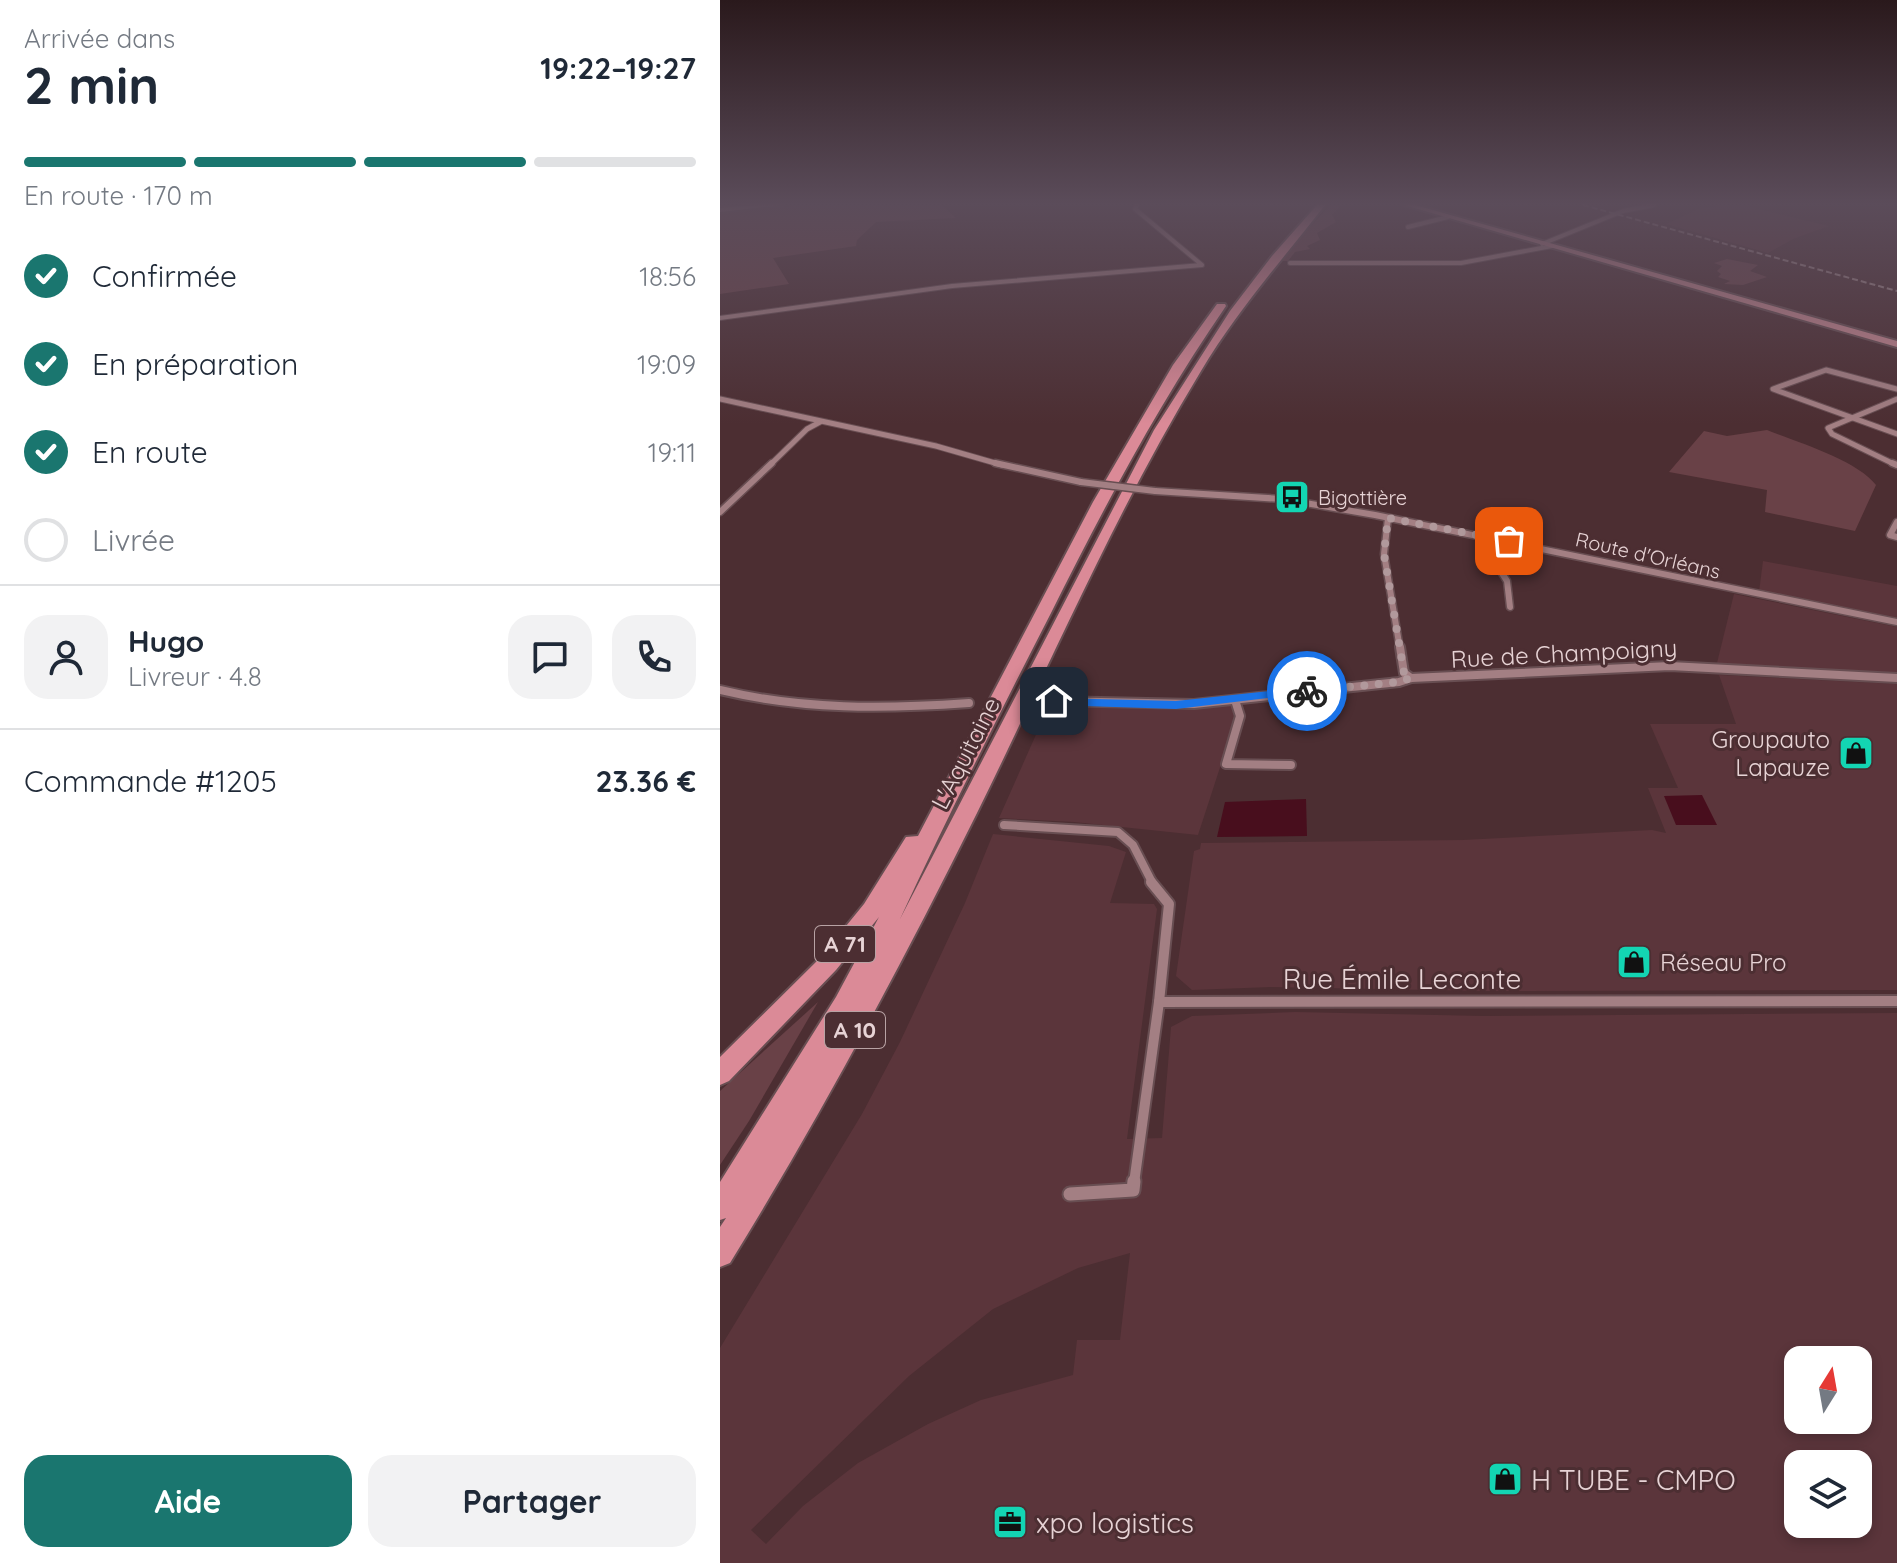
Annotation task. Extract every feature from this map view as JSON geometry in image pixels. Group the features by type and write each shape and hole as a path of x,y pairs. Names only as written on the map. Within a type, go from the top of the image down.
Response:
{"highway":[{"name":"L'Aquitaine","path":"720,1253 811,1107 890,967 1121,503 1174,405 1245,294 1259,278"},
{"name":"L'Aquitaine","path":"720,1207 845,1004 885,928 947,796 1143,425 1179,365 1231,293"},
{"name":"A 71","path":"720,1074 805,990 851,936 947,796"}],"main road":[{"path":"1663,278 1897,344"}],"street":[{"path":"720,318 952,286 1056,278"},
{"path":"1897,389 1826,370 1773,387 1779,393 1897,434"},
{"name":"Route d'Orléans","path":"720,399 936,446 1028,472 1155,491 1269,497 1500,539 1769,599 1897,622"},
{"path":"1897,399 1829,425 1830,433 1897,465"},
{"path":"720,512 807,429 822,421"},
{"path":"1388,518 1384,548 1391,604 1404,673 1411,678"},
{"path":"1897,522 1890,535 1897,537"},
{"path":"1500,539 1496,564 1507,581 1510,607"},
{"name":"Rue de Champoigny","path":"1054,701 1176,705 1399,682 1411,678 1670,666 1897,678"},
{"path":"720,690 809,708 969,703"},
{"path":"1235,700 1240,716 1226,764 1291,765"},
{"path":"1004,825 1118,832 1130,840 1140,854 1146,873 1169,904 1133,1190 1070,1194"},
{"name":"Rue Émile Leconte","path":"1159,1002 1897,1001"}],"shaded area":[{"path":"720,278 785,278 789,284 720,294"},
{"path":"1721,278 1764,278 1743,285 1724,284 1730,281"},
{"path":"1767,430 1841,460 1876,485 1855,531 1765,512 1767,490 1669,472 1704,431 1727,436"},
{"path":"1763,561 1897,586 1897,619 1759,592"},
{"path":"1734,594 1897,627 1897,674 1716,667"},
{"path":"1719,675 1897,684 1897,990 1486,991 1271,987 1192,990 1176,976 1194,851 1200,849 1201,843 1463,840 1652,830 1666,833 1648,788 1678,788 1650,724 1736,724"},
{"path":"1050,703 1180,710 1241,703 1198,835 999,818"},
{"path":"1702,795 1717,825 1676,825 1664,796"},
{"path":"1306,799 1307,836 1217,837 1225,802"},
{"path":"993,834 1109,846 1126,852 1110,903 1154,904 1157,909 1127,1139 1162,1138 1171,1027 1192,1016 1295,1012 1483,1016 1897,1013 1897,1563 720,1563 720,1348 862,1114 900,1042 965,903","holes":["1130,1253 1120,1340 1077,1340 1073,1375 981,1400 928,1424 858,1463 803,1506 766,1544 751,1530 909,1376 993,1309 1078,1268"]},
{"path":"818,1002 749,1121 720,1165 720,1091"}],"railway":[{"path":"1849,278 1897,291"}],"way so far":[{"path":"1307,691 1399,682 1411,678 1404,673 1391,604 1384,548 1388,518 1509,541"}],"place":[{"name":"Bigottière","path":"1292,497"},
{"name":"Groupauto Lapauze","path":"1856,753"},
{"name":"Réseau Pro","path":"1634,962"},
{"name":"H TUBE - CMPO","path":"1505,1479"},
{"name":"xpo logistics","path":"1010,1522"}],"route":[{"path":"1054,701 1176,705 1307,691"}]}
